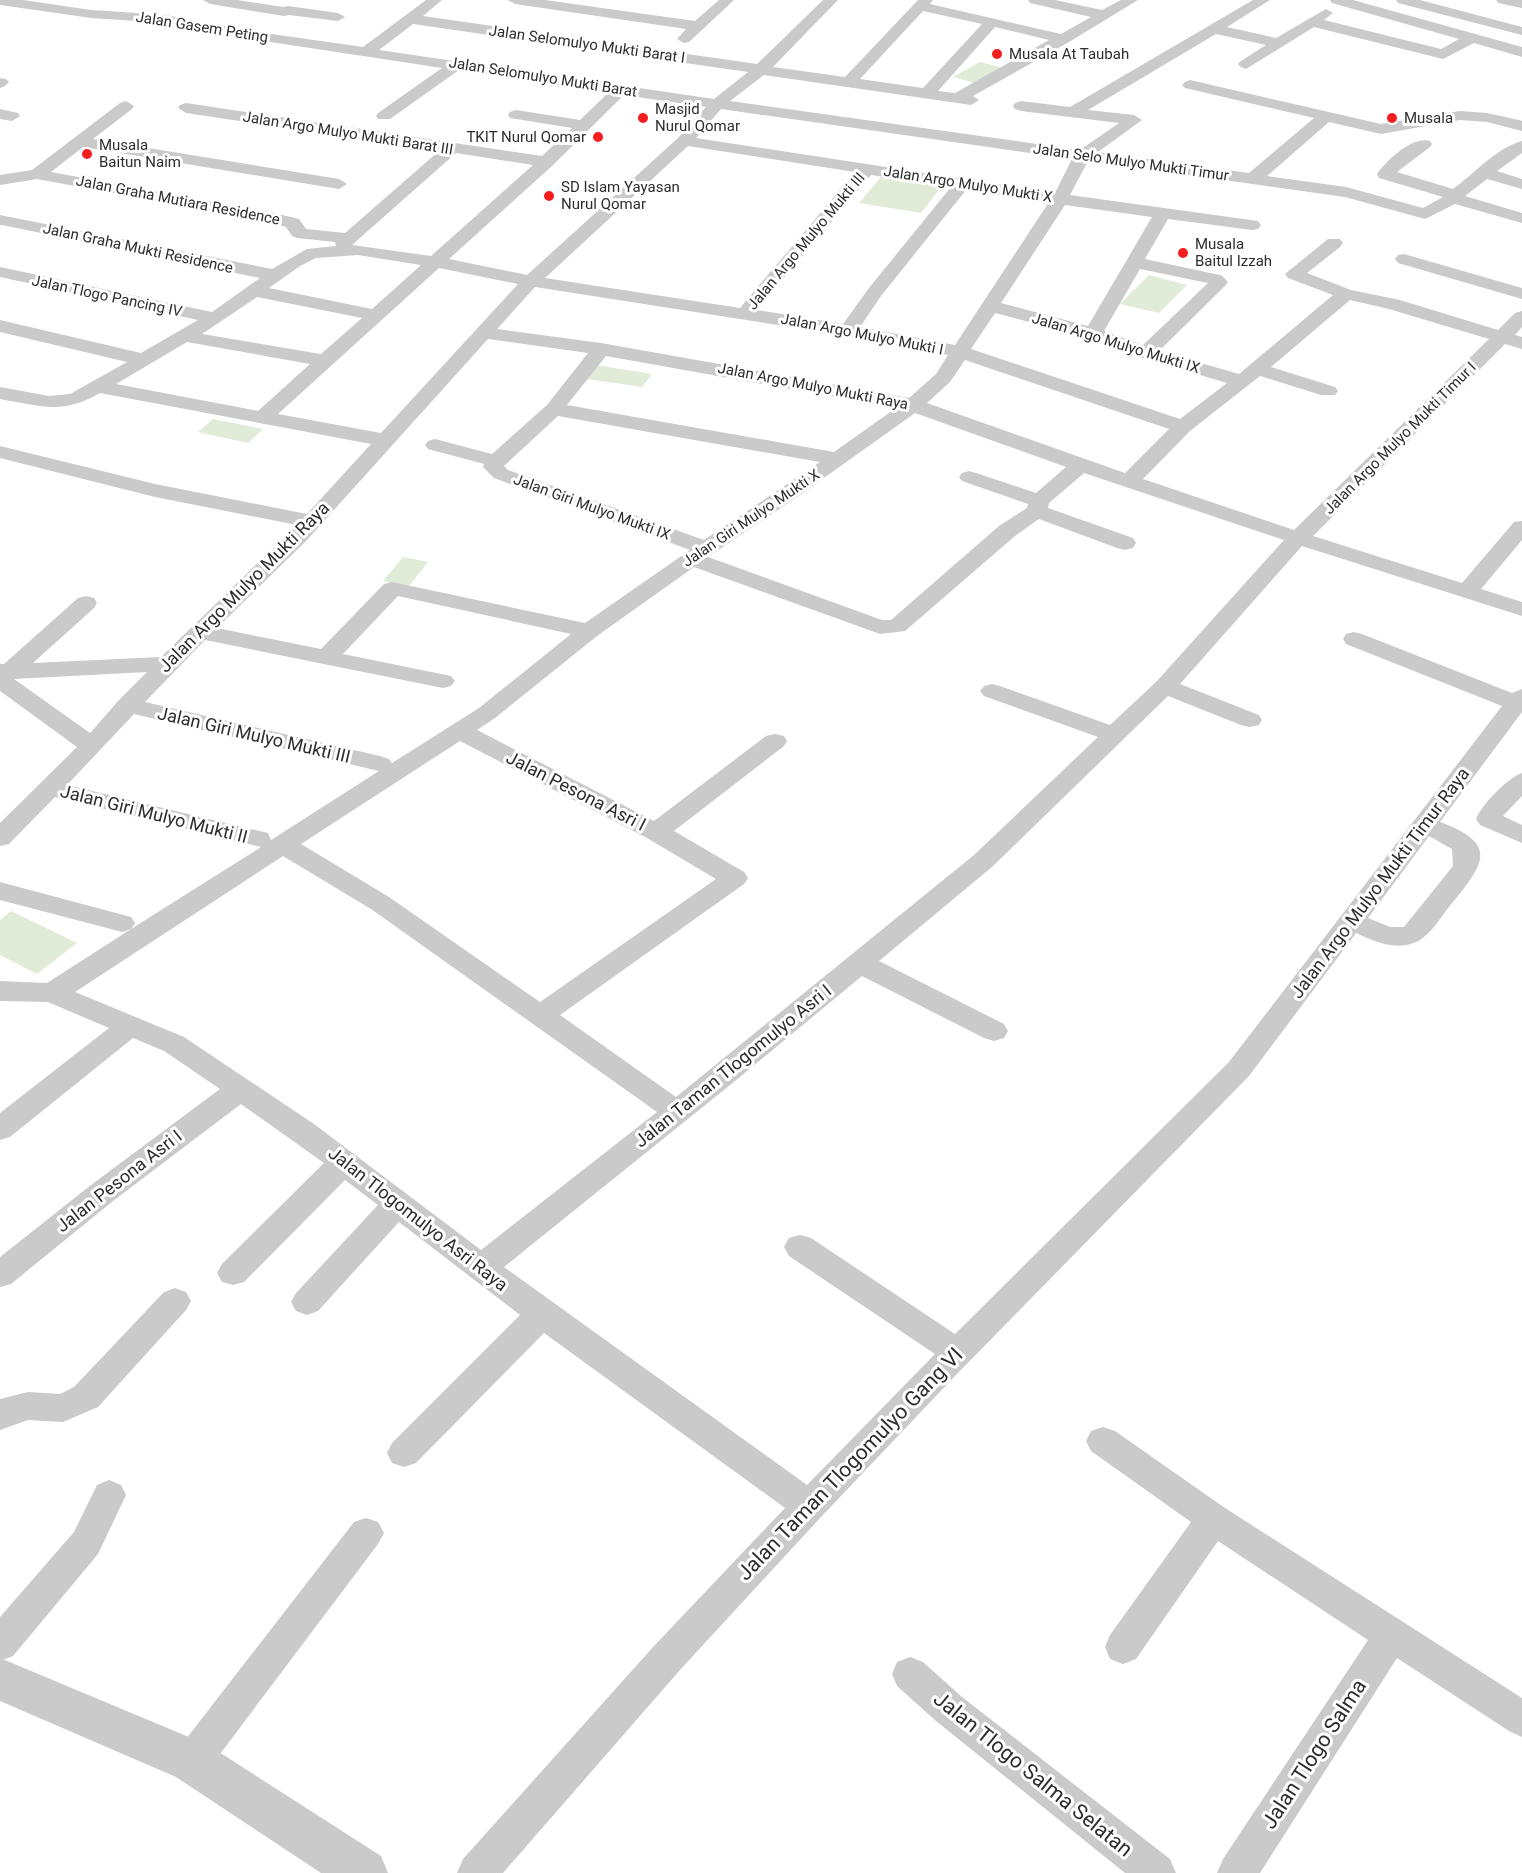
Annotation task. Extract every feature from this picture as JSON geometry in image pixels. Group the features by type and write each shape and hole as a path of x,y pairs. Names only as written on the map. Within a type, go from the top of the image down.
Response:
{"street":[{"name":"Jalan Gasem Peting","path":"0,0 91,14 166,19 250,35 368,51"},
{"path":"210,0 338,17"},
{"path":"250,35 302,0"},
{"path":"368,51 435,0"},
{"path":"515,0 696,26"},
{"path":"668,55 696,26 727,0"},
{"name":"Jalan Argo Mulyo Mukti Raya","path":"0,838 92,746 127,705 167,664 312,521 531,282 684,141 717,104 763,69 831,0"},
{"path":"1035,0 1104,15"},
{"path":"850,81 912,13 924,3 1064,39 1131,0"},
{"path":"1073,112 1263,0"},
{"path":"1403,0 1522,31"},
{"path":"1425,24 1461,0"},
{"path":"1503,0 1522,4"},
{"path":"1246,64 1313,22 1340,1 1522,52"},
{"name":"Jalan Selomulyo Mukti Barat I","path":"412,19 965,99 1064,39"},
{"path":"1377,37 1404,19"},
{"path":"928,92 992,22"},
{"path":"1313,22 1443,54 1472,38"},
{"path":"1214,29 1278,43"},
{"name":"Jalan Selomulyo Mukti Barat","path":"368,51 717,104"},
{"path":"384,116 458,64"},
{"path":"1190,85 1324,118 1381,129 1394,129 1464,115 1522,126"},
{"path":"263,417 546,162 621,89"},
{"name":"Jalan Selo Mulyo Mukti Timur","path":"717,104 1346,192 1425,214 1453,197 1483,172 1522,146"},
{"path":"0,180 37,174 82,142 126,106"},
{"path":"1022,106 1139,117 1082,156"},
{"name":"Jalan Argo Mulyo Mukti Barat III","path":"186,108 546,162"},
{"path":"516,115 583,125"},
{"path":"786,143 808,117"},
{"path":"1253,179 1324,118"},
{"name":"Jalan Argo Mulyo Mukti X","path":"684,141 786,143 867,169 1060,199 1252,225"},
{"path":"82,142 339,184"},
{"path":"1424,144 1401,159 1385,174 1522,218"},
{"name":"Jalan Graha Mutiara Residence","path":"37,174 274,218 292,223 298,232 303,234 346,241 451,149"},
{"name":"Jalan Giri Mulyo Mukti X","path":"589,631 698,553 838,459 913,405 944,378 1060,199 1082,156"},
{"name":"Jalan Argo Mulyo Mukti III","path":"746,313 867,169"},
{"path":"1483,172 1522,184"},
{"path":"848,330 875,292 963,183"},
{"path":"1093,333 1163,213"},
{"name":"Jalan Graha Mukti Residence","path":"2,220 274,275"},
{"path":"1334,243 1294,274 1346,294 1393,304 1522,343"},
{"name":"Jalan Graha Mukti Residence","path":"0,393 59,403 75,400 214,318 255,291 274,275 314,253 358,250 436,262 531,282"},
{"path":"1404,259 1522,294"},
{"path":"1134,262 1215,279 1219,282 1146,353"},
{"name":"Jalan Tlogo Pancing IV","path":"0,272 214,318"},
{"name":"Jalan Argo Mulyo Mukti I","path":"531,282 746,313 961,352 1183,427"},
{"path":"255,291 377,315"},
{"path":"1346,294 1183,427 1129,481 1298,538 1522,609"},
{"name":"Jalan Argo Mulyo Mukti IX","path":"990,306 1093,333 1146,353 1328,391"},
{"path":"1502,338 1522,317"},
{"path":"0,326 144,360"},
{"name":"Jalan Argo Mulyo Mukti Raya","path":"486,333 601,349 913,405 1129,481"},
{"path":"183,336 326,361"},
{"name":"Jalan Argo Mulyo Mukti Timur I","path":"1165,686 1298,538 1502,338"},
{"name":"Jalan Giri Mulyo Mukti IX","path":"601,349 554,409 496,461 494,468 501,474 880,627 897,626 1038,506"},
{"path":"98,387 385,440"},
{"path":"554,409 838,459"},
{"path":"435,445 496,461"},
{"path":"0,452 153,491 228,507 312,521"},
{"path":"1038,506 1081,465"},
{"path":"969,477 1125,543"},
{"path":"1467,591 1522,527"},
{"path":"326,658 392,589 589,631"},
{"path":"2,675 86,603"},
{"path":"52,993 271,842 487,713 589,631"},
{"path":"202,632 443,681"},
{"path":"1354,639 1520,700"},
{"path":"2,675 167,664"},
{"path":"2,675 92,746"},
{"path":"1165,686 1250,720"},
{"name":"Jalan Taman Tlogomulyo Asri I","path":"481,1268 677,1112 983,861 1165,686"},
{"path":"992,691 1114,735"},
{"name":"Jalan Argo Mulyo Mukti Timur Raya","path":"1239,1070 1368,927 1436,829 1520,700"},
{"name":"Jalan Giri Mulyo Mukti III","path":"127,705 380,764"},
{"name":"Jalan Pesona Asri I","path":"460,730 656,832 775,741"},
{"path":"1522,781 1490,815 1489,819 1522,835"},
{"name":"Jalan Giri Mulyo Mukti II","path":"48,788 271,842"},
{"path":"1368,927 1402,937 1413,934 1466,868 1467,849 1460,840 1436,829"},
{"path":"539,1016 735,878 656,832"},
{"path":"271,842 380,903 677,1112"},
{"path":"0,891 122,923"},
{"path":"860,963 994,1031"},
{"name":"Jalan Tlogomulyo Asri Raya","path":"0,991 52,993 174,1044 344,1162 542,1314 729,1446 809,1506"},
{"path":"0,1129 131,1025"},
{"name":"Jalan Taman Tlogomulyo Gang VI","path":"477,1873 667,1658 809,1506 957,1352 1239,1070"},
{"name":"Jalan Pesona Asri I","path":"0,1275 102,1193 239,1090"},
{"path":"233,1273 344,1162"},
{"path":"307,1302 397,1204"},
{"path":"800,1247 957,1352"},
{"path":"0,1416 11,1409 28,1406 63,1408 86,1397 175,1300"},
{"path":"404,1453 542,1314"},
{"path":"1103,1441 1213,1519 1522,1719"},
{"path":"0,1644 86,1543 109,1495"},
{"path":"1123,1647 1213,1519"},
{"path":"192,1761 366,1533"},
{"name":"Jalan Tlogo Salma","path":"1237,1873 1392,1635"},
{"name":"Jalan Tlogo Salma Selatan","path":"910,1674 949,1709 1156,1873"},
{"path":"0,1679 192,1761 364,1873"}],"green space":[{"path":"980,62 1004,68 978,84 953,77"},
{"path":"881,177 942,186 921,213 859,203"},
{"path":"1149,275 1187,285 1159,313 1120,304"},
{"path":"590,364 652,374 642,387 579,378"},
{"path":"213,419 263,429 248,443 198,432"},
{"path":"403,557 428,562 409,586 383,581"},
{"path":"11,911 77,943 37,974 0,955 0,920"}],"place":[{"name":"Musala At Taubah","path":"997,54"},
{"name":"Masjid Nurul Qomar","path":"643,118"},
{"name":"Musala","path":"1392,118"},
{"name":"TKIT Nurul Qomar","path":"598,137"},
{"name":"Musala Baitun Naim","path":"87,154"},
{"name":"SD Islam Yayasan Nurul Qomar","path":"549,196"},
{"name":"Musala Baitul Izzah","path":"1183,253"}]}
